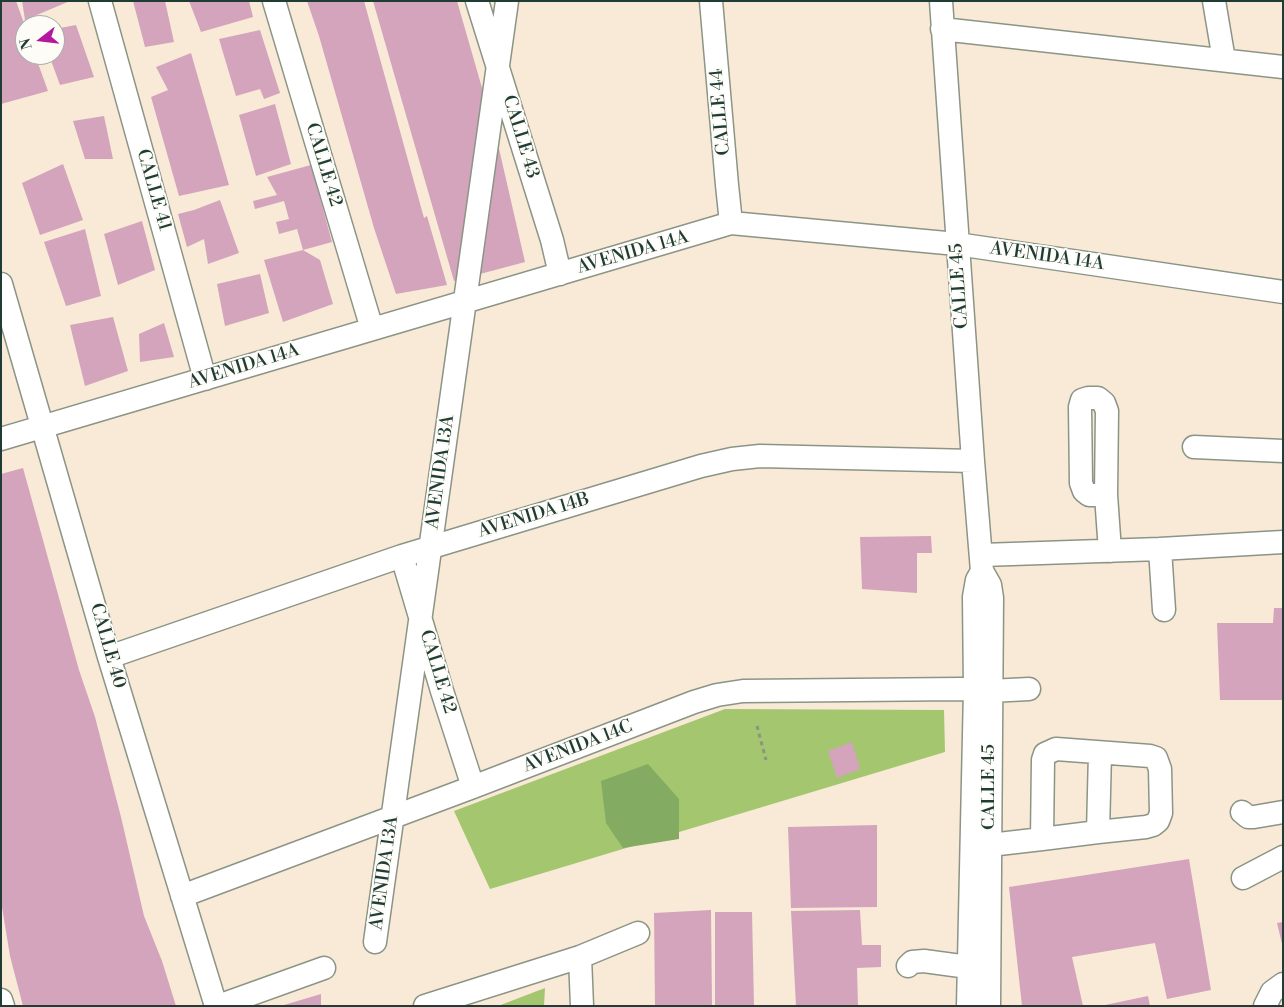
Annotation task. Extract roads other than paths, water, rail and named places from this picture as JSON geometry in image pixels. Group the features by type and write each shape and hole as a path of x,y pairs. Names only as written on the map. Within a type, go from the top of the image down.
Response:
{"street":[{"name":"CALLE 41","path":"100,1 205,379"},
{"name":"CALLE 42","path":"274,1 372,329"},
{"name":"CALLE 43","path":"477,1 552,240 560,274"},
{"name":"AVENIDA 13A","path":"375,942 507,1"},
{"name":"CALLE 44","path":"711,1 731,224"},
{"name":"CALLE 45","path":"940,1 982,563 974,597 983,690 990,845 989,1006"},
{"path":"1214,1 1224,60"},
{"path":"942,29 1283,66"},
{"name":"AVENIDA 14A","path":"1,438 731,224 957,244 1283,292"},
{"name":"CALLE 40","path":"1,284 109,657 217,1006"},
{"path":"1194,447 1283,451"},
{"name":"AVENIDA 14B","path":"109,657 402,556 701,466 732,459 760,456 973,461"},
{"path":"1106,495 1110,551"},
{"path":"982,563 1110,551 1283,542"},
{"path":"1160,549 1164,610"},
{"name":"CALLE 42","path":"402,556 442,690 474,787"},
{"name":"AVENIDA 14C","path":"182,896 474,787 694,702 717,695 743,691 1028,689"},
{"name":"CALLE 45","path":"968,1006 968,967 983,690"},
{"path":"990,845 1042,839 1098,832 1146,827 1153,825 1158,821 1161,814 1160,769 1156,758 1056,749 1045,754 1042,760 1042,839"},
{"path":"1098,832 1100,752"},
{"path":"1242,812 1248,817 1283,812"},
{"path":"1243,878 1283,857"},
{"path":"425,1006 580,957 638,933"},
{"path":"580,957 582,1006"},
{"path":"908,966 912,962 924,960 968,967"},
{"path":"217,1006 324,968"},
{"path":"1265,1006 1272,992 1283,984"},
{"path":"1,1000 3,1006"}]}
